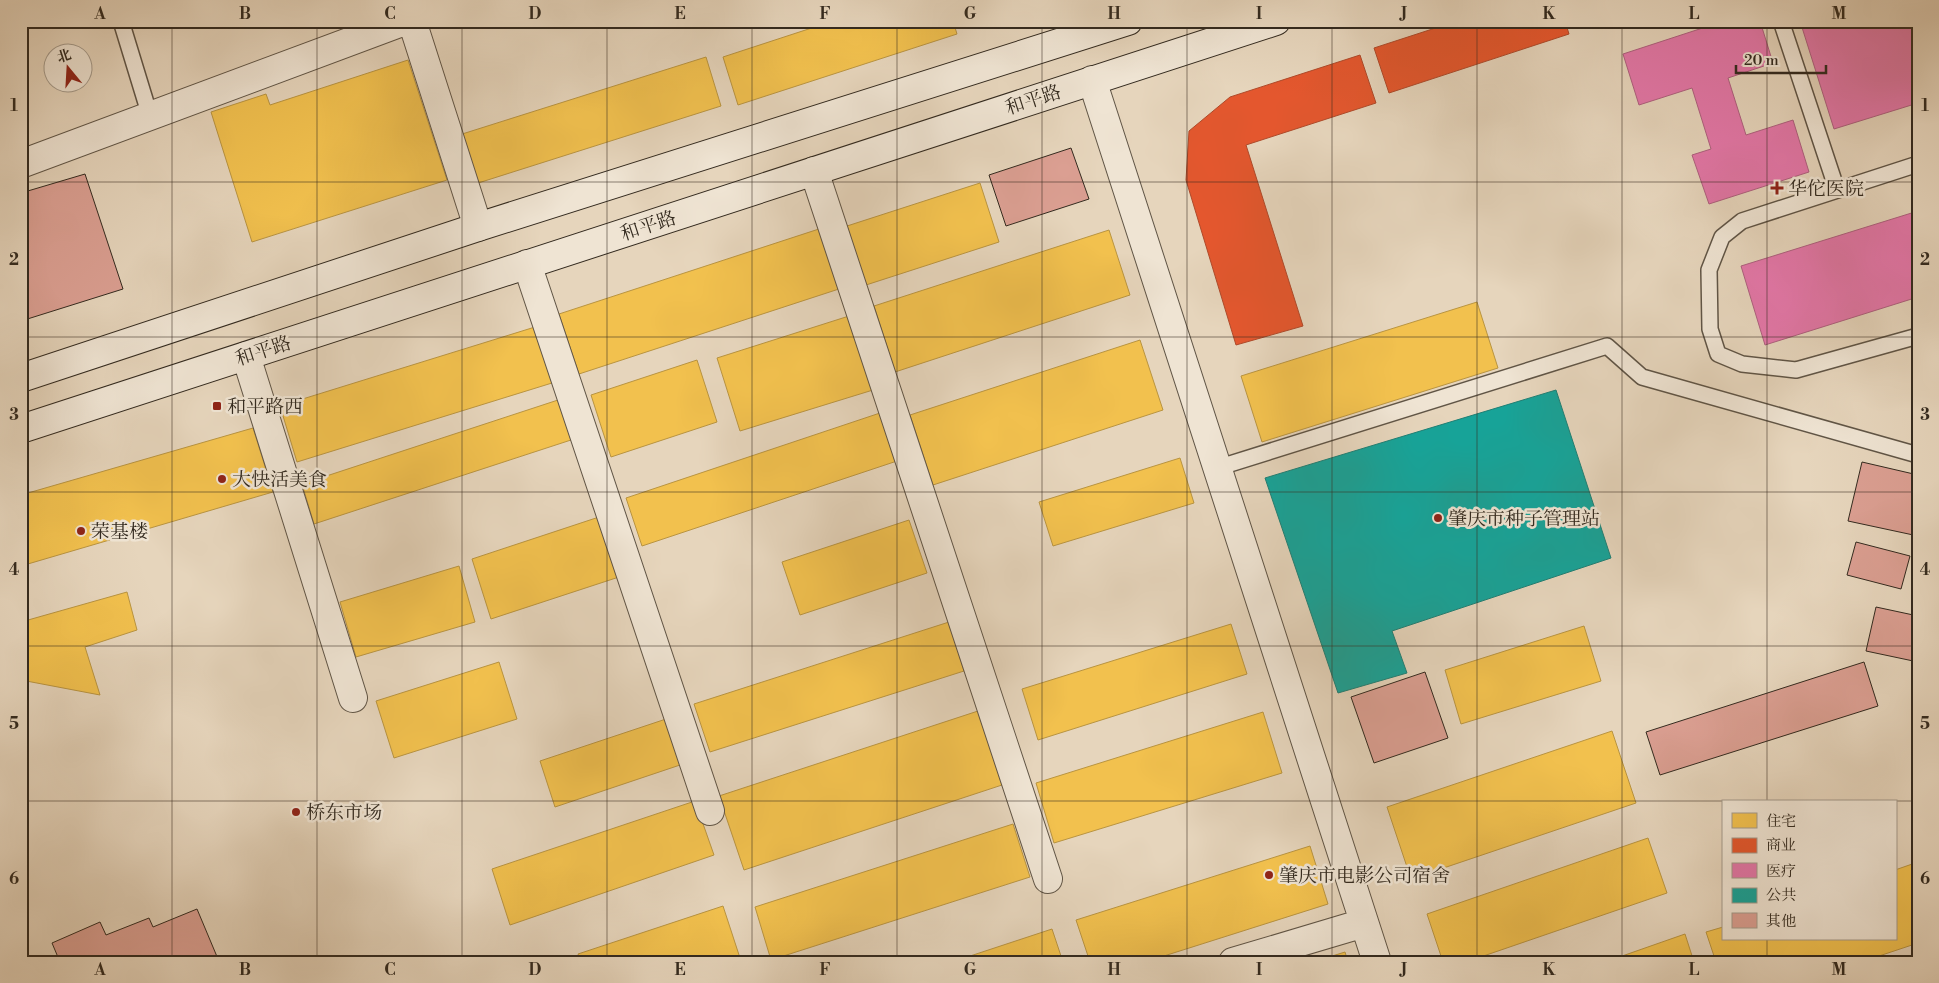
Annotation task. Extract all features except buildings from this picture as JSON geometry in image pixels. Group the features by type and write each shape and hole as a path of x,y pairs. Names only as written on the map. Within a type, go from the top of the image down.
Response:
{"street":[{"path":"21,164 405,21"},
{"path":"412,21 478,227"},
{"path":"21,378 1075,29 1128,21"},
{"name":"和平路","path":"21,429 1276,21"},
{"path":"1092,80 1377,962"},
{"path":"814,171 1048,879"},
{"path":"527,264 710,811"},
{"path":"246,356 353,698"},
{"path":"1232,962 1364,923"}],"lane":[{"path":"121,21 150,116"},
{"path":"1781,21 1837,190"},
{"path":"1918,164 1742,221 1722,237 1709,270 1710,328 1718,354 1742,364 1796,370 1918,336"},
{"path":"1217,468 1607,346 1642,377 1918,455"}],"place":[{"name":"华佗医院","path":"1777,188"},
{"name":"和平路西","path":"217,406"},
{"name":"大快活美食","path":"222,479"},
{"name":"肇庆市种子管理站","path":"1438,518"},
{"name":"荣基楼","path":"81,531"},
{"name":"桥东市场","path":"296,812"},
{"name":"肇庆市电影公司宿舍","path":"1269,875"}]}
